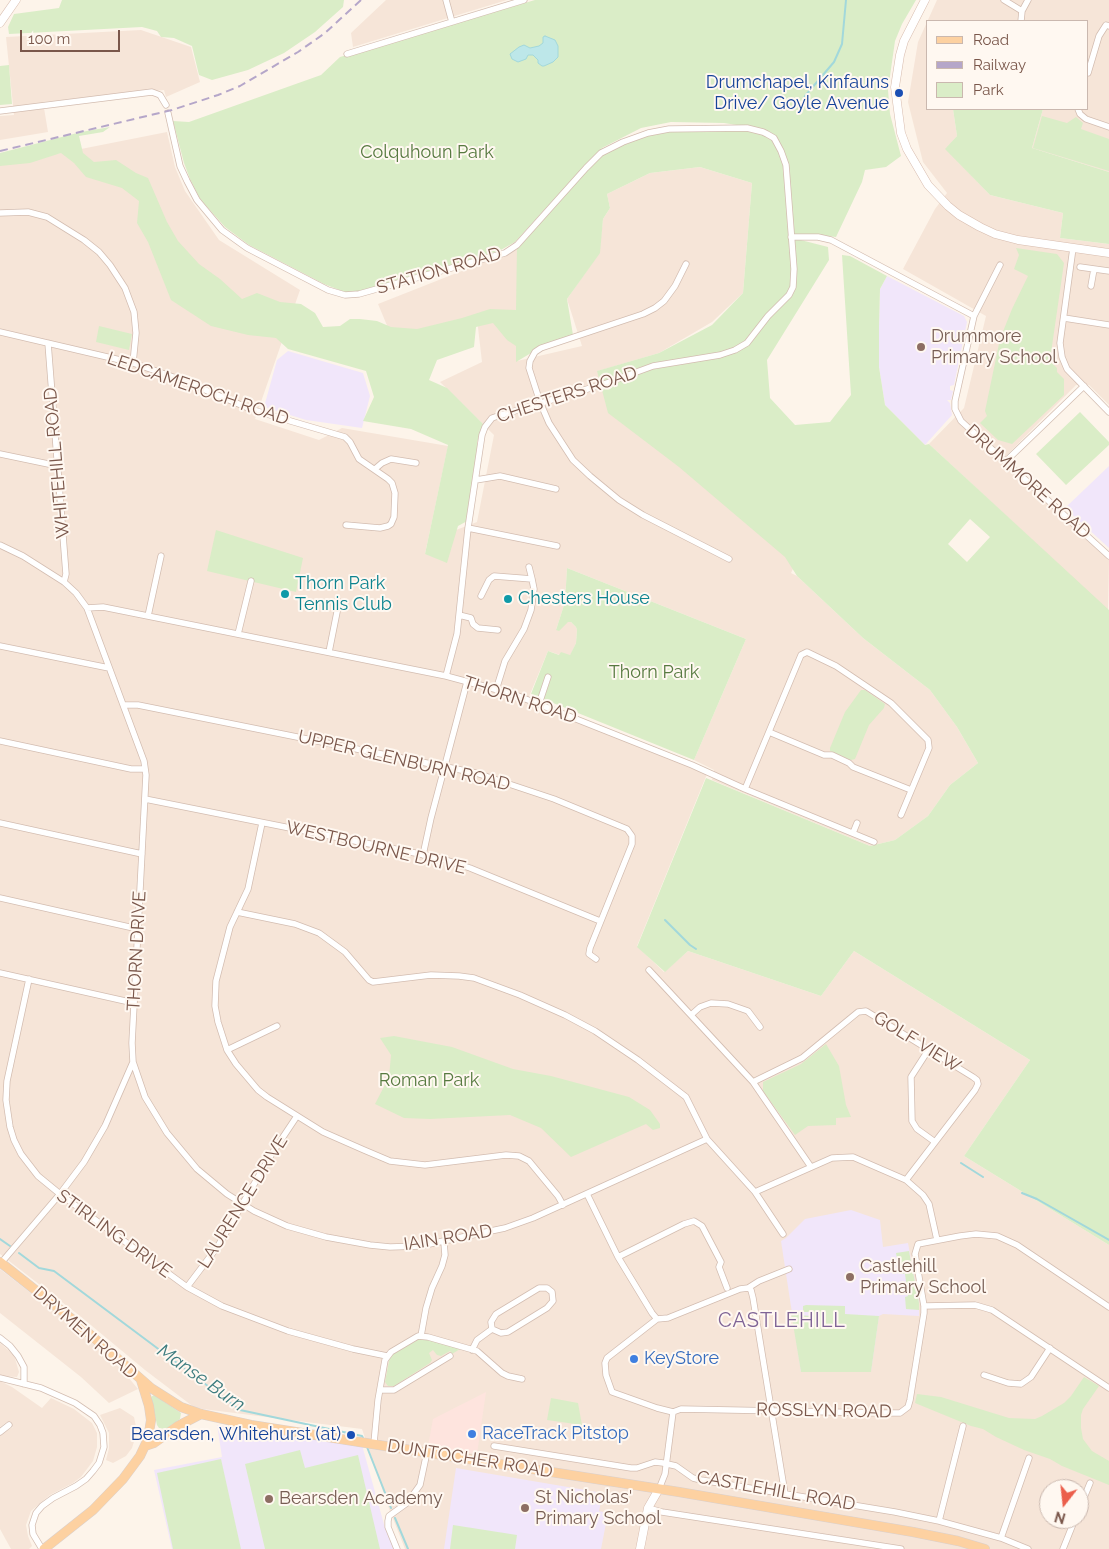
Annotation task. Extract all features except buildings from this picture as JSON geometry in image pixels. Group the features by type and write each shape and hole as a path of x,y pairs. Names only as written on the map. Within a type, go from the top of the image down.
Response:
{"main road":[{"name":"DRYMEN ROAD","path":"1,1263 77,1323 140,1380 149,1406 151,1420 145,1446"},
{"name":"DUNTOCHER ROAD","path":"140,1380 181,1406 201,1414 251,1425 659,1489 913,1532 958,1541 985,1549"},
{"path":"43,1549 86,1517 98,1505 123,1479 145,1446 154,1443 178,1426 201,1414"}],"street":[{"path":"0,23 16,0"},
{"path":"446,0 452,22"},
{"path":"347,54 524,0"},
{"path":"925,0 904,42 900,55 896,87 901,133 907,149 928,185 959,215 980,227 1018,240 1109,253"},
{"path":"1004,0 1022,11"},
{"path":"1021,20 1022,11 1028,0"},
{"path":"1089,69 1098,36 1106,26 1109,26"},
{"path":"0,111 152,92 160,95 166,105"},
{"path":"1078,110 1086,119 1109,127"},
{"name":"STATION ROAD","path":"168,114 180,166 197,200 222,230 246,248 328,290 345,295 360,294 505,253 517,246 601,153 648,132 669,129 747,128 763,132 774,138 782,151 786,165 791,237"},
{"path":"0,213 28,212 47,217 84,240 110,264 125,288 134,312 136,333 133,363"},
{"path":"791,237 818,237 831,240 974,316"},
{"name":"CHESTERS ROAD","path":"446,676 457,634 468,528 482,434 488,421 540,402 604,384 653,366 720,354 735,350 747,343 768,316 789,295 793,287 794,269 791,237"},
{"path":"1073,248 1060,343 1062,357 1067,369 1109,412"},
{"path":"686,264 675,286 664,301 655,308 643,314 535,352 530,361 529,368 549,423 573,460 601,486 643,515 729,559"},
{"name":"DRUMMORE ROAD","path":"1000,265 974,316 955,401 955,409 962,421 1109,556"},
{"path":"1080,267 1109,271"},
{"path":"1090,286 1094,269"},
{"path":"1064,318 1109,325"},
{"name":"LEDCAMEROCH ROAD","path":"0,332 133,363 179,379 268,415 338,434 350,442 362,462 375,469"},
{"name":"WHITEHILL ROAD","path":"48,342 66,574 64,582"},
{"path":"1006,461 1084,386"},
{"path":"0,454 58,466"},
{"path":"346,525 380,528 388,526 393,520 394,488 388,479 375,469 391,459 416,462"},
{"path":"476,480 500,476 526,481 532,485 556,489"},
{"path":"530,493 532,485"},
{"path":"468,528 557,546"},
{"path":"0,545 17,552 64,582 76,592 87,608"},
{"path":"148,616 161,556"},
{"path":"496,690 505,661 524,629 531,610 534,589 529,567"},
{"path":"481,596 494,576 532,579"},
{"path":"238,634 251,581"},
{"path":"329,652 339,602"},
{"name":"THORN ROAD","path":"87,608 103,607 329,652 446,676 496,690 539,704 707,771 874,842"},
{"name":"THORN DRIVE","path":"1,1263 60,1194 84,1162 114,1107 133,1062 145,769 144,761 124,705 87,608"},
{"path":"459,615 472,616 473,624 478,628 498,630"},
{"path":"0,646 109,668"},
{"path":"745,788 801,655 807,652 836,666 891,703 928,740 929,748 901,816"},
{"path":"539,704 548,677"},
{"path":"423,855 467,682"},
{"name":"UPPER GLENBURN ROAD","path":"124,705 147,706 445,766 503,781 554,799 627,830 632,836 632,844 589,951 591,956 596,959"},
{"path":"769,732 824,755 832,755 849,762 853,767 911,790"},
{"path":"0,741 131,769 145,769"},
{"name":"WESTBOURNE DRIVE","path":"144,799 423,855 470,868 600,921"},
{"path":"0,823 142,854"},
{"path":"262,823 251,881 230,927 216,980 215,1006 220,1031 227,1050 236,1064 258,1090 297,1116 332,1136 382,1158 403,1163 431,1165 514,1154 529,1161 558,1196 563,1205"},
{"path":"853,833 857,823"},
{"path":"0,898 138,929"},
{"path":"237,912 295,924 331,940 373,982 431,975 474,978 566,1015 615,1044 686,1097 707,1139 755,1192 783,1234"},
{"path":"649,970 753,1082 811,1167"},
{"path":"0,973 134,1003"},
{"name":"STIRLING DRIVE","path":"29,979 6,1081 6,1111 12,1134 21,1154 38,1176 187,1287 222,1306 262,1322 353,1349 387,1356"},
{"path":"691,1015 700,1007 711,1003 728,1004 748,1011 760,1027"},
{"name":"GOLF VIEW","path":"753,1082 802,1058 858,1012 866,1011 974,1077 978,1084 960,1111 906,1180"},
{"path":"227,1050 277,1026"},
{"path":"929,1049 911,1077 912,1121 917,1129 935,1142"},
{"name":"IAIN ROAD","path":"133,1062 145,1098 167,1134 197,1169 220,1188 242,1204 287,1226 326,1237 370,1245 403,1247 444,1242 506,1228 563,1205 707,1139"},
{"name":"LAURENCE DRIVE","path":"187,1287 218,1246 271,1155 297,1116"},
{"path":"755,1192 832,1158 853,1157 906,1180 923,1195 929,1204 937,1240 976,1234 997,1236 1008,1240 1109,1306"},
{"path":"587,1194 618,1256 657,1319"},
{"path":"618,1256 694,1221 702,1226 722,1262 719,1267 727,1288"},
{"name":"ROSSLYN ROAD","path":"674,1412 681,1409 900,1413 908,1407 911,1398 924,1306 915,1254 918,1244 937,1240"},
{"path":"421,1336 426,1308 445,1255 444,1242"},
{"path":"640,1549 648,1508 664,1479 674,1412 612,1392 606,1375 605,1363 607,1358 657,1319 668,1318 740,1288 748,1288 759,1281 789,1269"},
{"path":"539,1288 547,1288 552,1292 553,1301 547,1308 508,1332 501,1333 492,1329 492,1318 504,1309 539,1288"},
{"path":"748,1288 751,1290 753,1298 785,1494"},
{"path":"924,1306 975,1305 984,1307 998,1313 1108,1384"},
{"path":"469,1349 477,1340 492,1329"},
{"path":"368,1442 387,1356 416,1337 421,1336 469,1349 483,1355 502,1373 522,1379"},
{"path":"0,1338 10,1346 24,1367 24,1384"},
{"path":"984,1375 1008,1384 1021,1384 1031,1376 1050,1348"},
{"path":"380,1390 394,1390 450,1356"},
{"path":"0,1378 58,1395 86,1409 100,1424 104,1448 99,1463 86,1479 53,1498 36,1513 32,1525 33,1534 43,1549"},
{"path":"0,1432 9,1425"},
{"path":"939,1521 963,1426"},
{"path":"494,1446 632,1468 655,1462 666,1464"},
{"path":"397,1549 388,1527 389,1516 407,1504 420,1485 427,1452"},
{"path":"1001,1538 1029,1458"},
{"name":"CASTLEHILL ROAD","path":"666,1464 676,1466 693,1478 701,1480 939,1521 1001,1538 1028,1549"},
{"path":"648,1508 901,1549"},
{"path":"1063,1549 1071,1529"}],"shaded area":[{"path":"386,0 507,0 353,47 351,33"},
{"path":"937,0 1109,0 1109,172 1032,148 1043,110 1089,110 1089,20 928,20"},
{"path":"926,24 926,110 953,110 957,136 946,149 990,195 1063,213 1060,238 1109,244 1109,405 1089,385 1076,385 1001,461 1109,560 1108,611 929,444 964,408 986,316 903,269 935,209 947,193 923,162 908,102 918,42"},
{"path":"141,30 191,47 200,82 166,97 164,90 43,102 48,132 0,140 0,116 14,115 6,37"},
{"path":"167,132 175,167 185,191 219,240 300,290 255,419 319,440 342,428 448,446 425,554 456,530 477,522 494,435 440,382 482,362 477,319 391,335 378,304 525,246 517,361 582,346 567,299 599,253 603,219 610,208 607,194 650,173 700,167 752,183 743,293 712,322 659,353 598,371 802,550 791,573 797,576 863,638 930,690 957,727 978,763 950,785 928,816 895,840 870,846 712,780 714,770 694,760 746,639 567,568 565,602 556,630 568,621 571,622 577,630 576,643 570,656 548,651 528,699 707,774 637,946 664,972 688,951 821,996 854,951 1030,1060 964,1156 1109,1245 1109,1549 405,1549 362,1429 195,1408 0,1254 0,165"},
{"name":"Drummore Primary School","path":"887,276 964,316 967,322 954,385 950,386 950,390 953,391 951,400 947,400 950,403 952,415 925,445 885,405 879,367 879,327 880,289"},
{"path":"288,351 363,373 370,396 362,428 306,420 264,407 277,360"},
{"path":"1109,466 1109,548 1065,508"},
{"name":"Castlehill Primary School","path":"851,1210 880,1220 883,1247 908,1243 919,1303 919,1316 883,1314 879,1316 871,1372 801,1372 781,1241 805,1219"},
{"path":"0,1269 59,1315 118,1365 138,1389 109,1403 81,1377 0,1313"},
{"path":"0,1343 14,1355 19,1372 17,1377 0,1376"},
{"path":"0,1381 42,1408 51,1398 74,1409 92,1423 97,1433 97,1447 93,1461 81,1477 50,1495 31,1511 26,1525 32,1546 29,1549 11,1549 0,1529 0,1435 13,1427 7,1422 0,1427"},
{"path":"486,1392 477,1454 428,1446 433,1419"},
{"path":"120,1408 134,1417 137,1432 132,1448 126,1456 113,1463 106,1460 109,1448 109,1433 100,1415"},
{"name":"Bearsden Academy","path":"217,1425 362,1445 385,1528 394,1549 172,1549 154,1470 222,1457"},
{"name":"St Nicholas' Primary School","path":"456,1468 603,1493 599,1511 608,1513 601,1549 444,1549"}],"green space":[{"path":"62,0 344,0 343,7 315,32 284,53 248,70 212,80 199,75 192,46 174,38 161,37 157,31 142,27 9,34 8,27 14,14 59,8"},
{"name":"Colquhoun Park","path":"535,0 916,0 902,24 895,41 888,90 890,114 901,156 886,167 865,170 862,182 836,237 811,234 793,235 793,238 828,247 829,260 767,360 770,398 795,425 830,422 851,395 842,255 850,256 887,276 880,289 879,327 879,367 885,405 925,445 929,444 1109,610 1109,1245 964,1156 1030,1060 854,951 821,996 688,951 665,972 637,947 706,778 870,846 895,840 928,816 950,785 978,763 957,727 930,690 863,638 797,576 785,557 679,467 608,413 597,371 659,353 712,325 743,293 752,183 700,167 650,173 607,194 610,208 603,219 600,253 567,299 573,335 536,350 516,362 516,346 507,340 493,323 476,327 474,347 437,360 429,380 447,388 484,425 477,442 477,471 469,520 458,526 447,563 425,554 448,445 411,429 363,421 374,397 366,371 288,349 276,338 248,335 211,326 171,300 148,242 137,223 139,201 122,188 86,177 74,163 61,153 30,163 0,166 0,153 81,132 110,127 103,132 79,136 83,153 94,162 116,160 136,173 148,178 167,222 178,241 199,264 220,279 242,299 257,293 280,302 301,304 315,313 323,327 340,326 350,319 360,319 377,321 391,327 417,329 490,309 516,310 517,245 547,207 515,242 499,251 363,291 347,293 324,284 249,245 225,227 200,199 184,163 173,121 189,122 321,75 340,57","holes":["671,122 724,123 762,129 757,132 669,129 600,149 641,128","970,519 990,537 967,562 948,544"]},
{"path":"9,65 12,104 0,105 0,66"},
{"path":"953,110 1043,110 1032,148 1109,172 1109,244 1060,238 1063,213 990,195 945,149 957,136"},
{"path":"1042,116 1067,123 1076,117 1083,123 1081,129 1109,139 1109,171 1033,148"},
{"path":"1016,248 1057,254 1064,263 1051,362 1064,379 1064,395 1012,444 998,440 980,423 987,416 985,411 1000,339 1028,276 1014,269 1019,255"},
{"path":"99,326 132,334 129,350 96,342"},
{"path":"1080,412 1109,442 1109,445 1066,485 1036,454"},
{"path":"216,530 303,558 296,592 207,571"},
{"name":"Thorn Park","path":"567,568 746,639 694,760 531,694 548,651 559,655 561,652 570,655 576,643 577,630 571,622 568,622 559,631 556,630 565,602"},
{"path":"861,690 865,690 885,704 884,708 869,725 855,759 851,760 830,751 830,748 845,712"},
{"name":"Roman Park","path":"394,1036 452,1047 513,1069 551,1076 629,1097 650,1110 660,1124 660,1128 653,1130 646,1124 571,1157 541,1128 510,1115 430,1119 404,1118 375,1104 389,1077 391,1055 380,1038"},
{"path":"826,1044 839,1066 846,1105 851,1117 836,1118 836,1125 808,1126 795,1135 763,1091 763,1082 801,1064"},
{"path":"909,1251 919,1310 906,1309 905,1297 908,1296 905,1274 900,1273 896,1253"},
{"path":"803,1306 845,1306 845,1314 879,1316 871,1372 801,1372 791,1312 799,1312 799,1315 811,1316 811,1312 803,1312"},
{"path":"421,1338 460,1349 452,1354 450,1351 441,1356 437,1355 433,1350 429,1353 432,1360 430,1363 394,1386 388,1386 385,1382 390,1356"},
{"path":"1084,1377 1099,1386 1081,1415 1083,1439 1092,1451 1109,1461 1109,1485 1062,1466 1050,1459 1024,1450 983,1429 915,1403 917,1394 941,1397 1009,1418 1035,1419 1064,1403"},
{"path":"154,1395 181,1413 180,1419 166,1429 159,1428 157,1425 151,1397"},
{"path":"551,1398 578,1403 582,1425 547,1420"},
{"path":"300,1450 305,1468 358,1455 380,1549 265,1549 245,1464"},
{"path":"221,1459 241,1549 173,1549 157,1473"},
{"path":"453,1525 517,1535 515,1549 450,1549"}],"water":[{"path":"543,37 555,40 558,46 558,57 553,62 542,66 533,55 528,55 526,59 518,62 512,59 510,54 519,47 524,45 530,48 539,46 543,43"}],"waterway":[{"path":"799,111 805,96 834,62 842,44 846,0"},
{"path":"665,920 696,949"},
{"path":"961,1163 983,1177"},
{"path":"1022,1193 1037,1199 1109,1240"},
{"name":"Manse Burn","path":"0,1239 10,1246"},
{"name":"Manse Burn","path":"19,1253 39,1268 54,1271 240,1410 362,1436 364,1440"},
{"name":"Manse Burn","path":"367,1447 391,1508"},
{"name":"Manse Burn","path":"395,1518 408,1549"}],"railway":[{"path":"0,151 172,110 240,86 298,52 325,33 361,0"}],"place":[{"name":"Drumchapel, Kinfauns Drive/ Goyle Avenue","path":"899,93"},
{"name":"Drummore Primary School","path":"921,347"},
{"name":"Thorn Park Tennis Club","path":"285,594"},
{"name":"Chesters House","path":"508,599"},
{"name":"Castlehill Primary School","path":"850,1277"},
{"name":"KeyStore","path":"634,1359"},
{"name":"RaceTrack Pitstop","path":"472,1434"},
{"name":"Bearsden, Whitehurst (at)","path":"351,1435"},
{"name":"Bearsden Academy","path":"269,1499"},
{"name":"St Nicholas' Primary School","path":"525,1508"}],"district":[{"name":"CASTLEHILL","path":"782,1321"}]}
